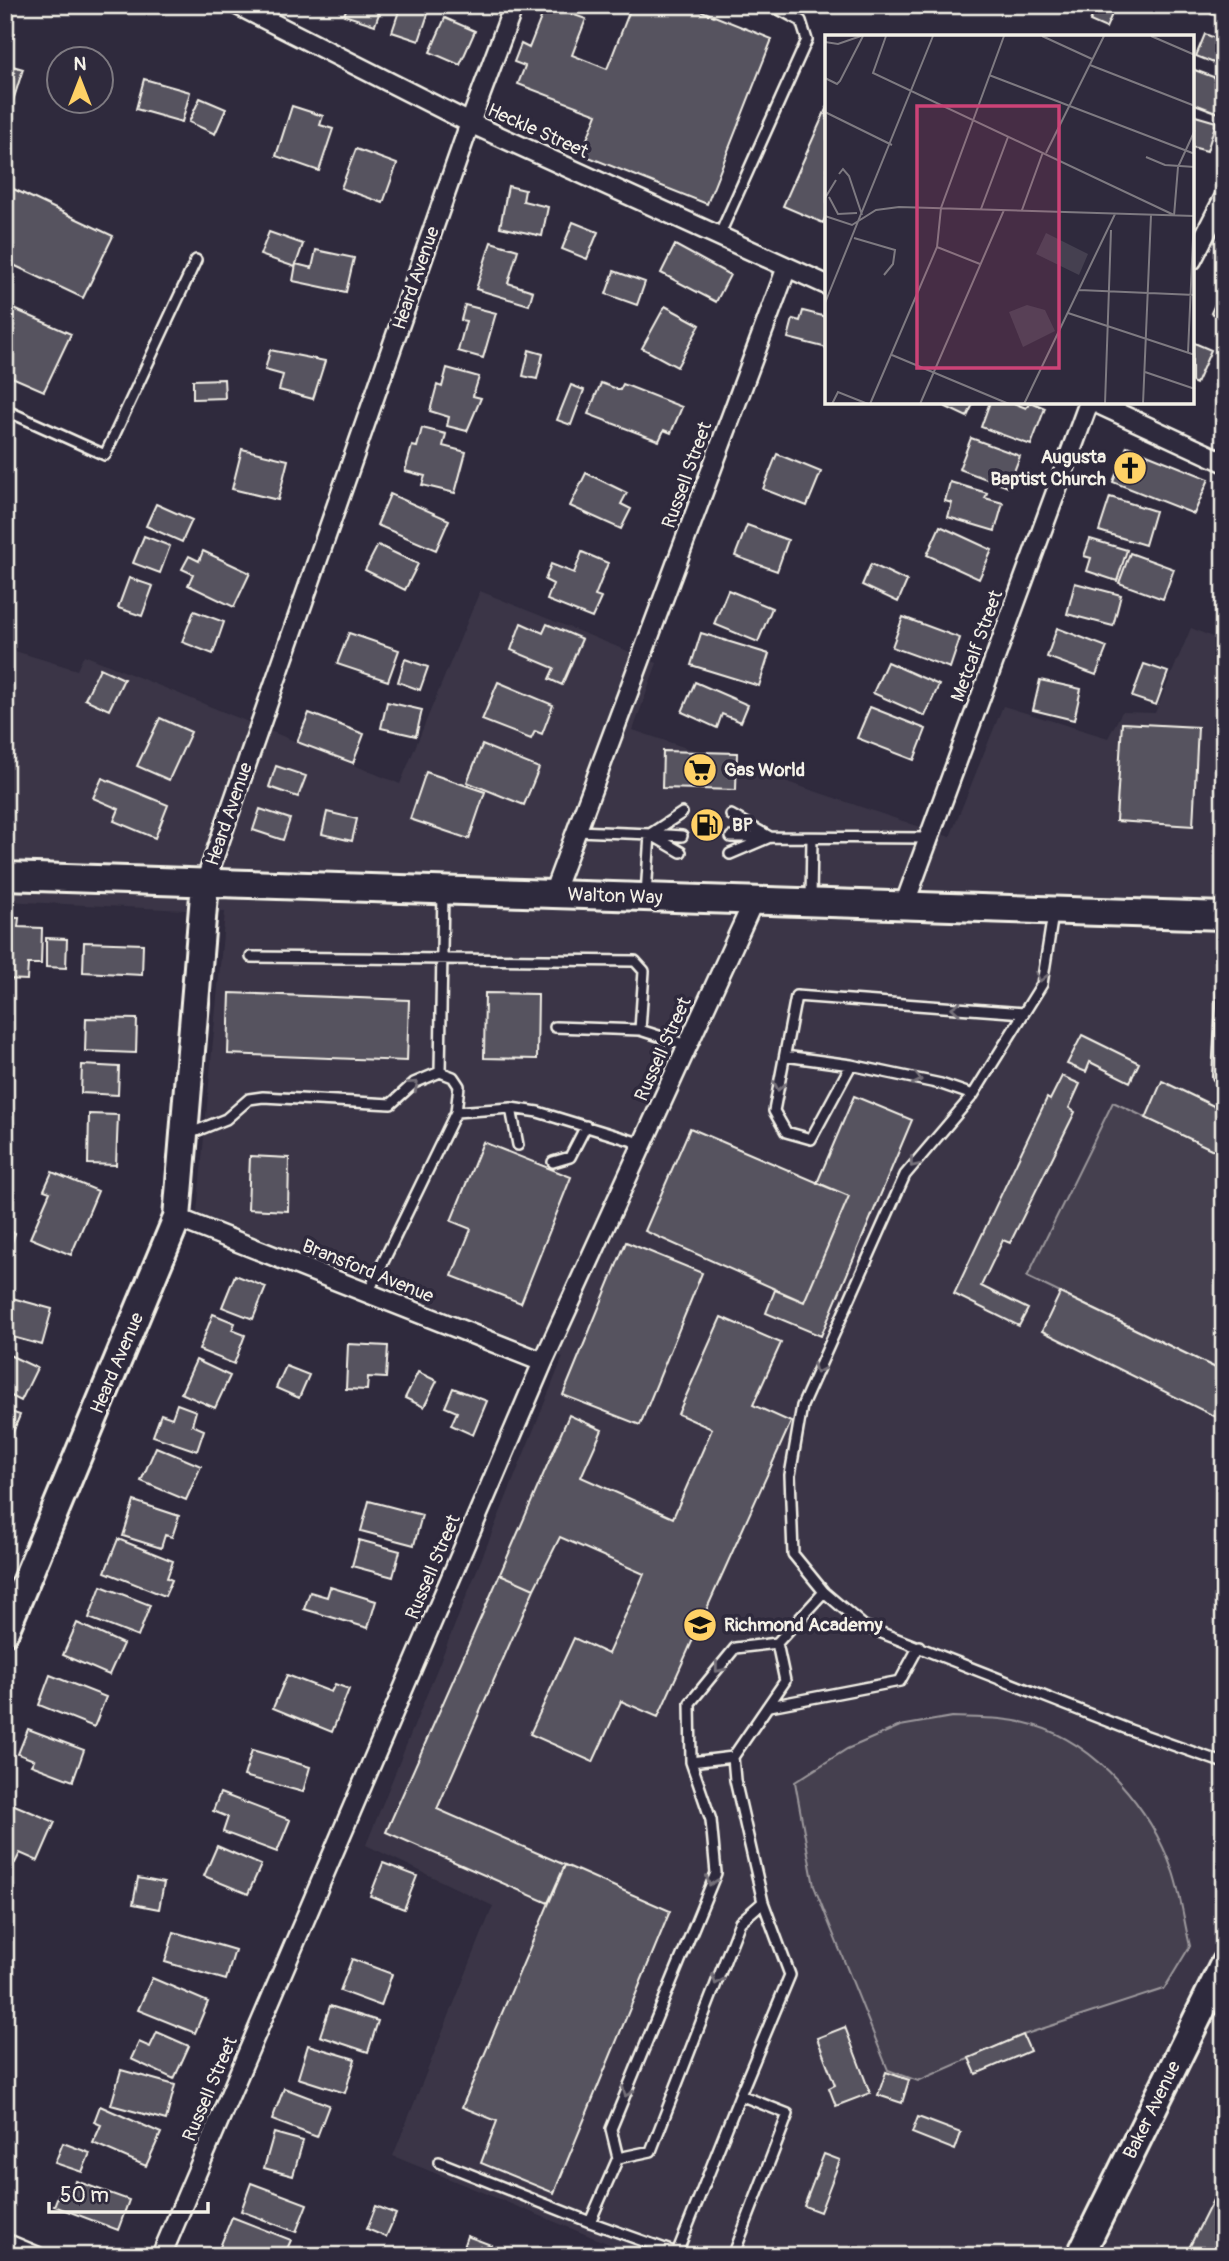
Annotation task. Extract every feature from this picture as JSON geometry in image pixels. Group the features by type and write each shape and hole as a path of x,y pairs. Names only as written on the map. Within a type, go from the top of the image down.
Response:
{"main road":[{"name":"Walton Way","path":"5,876 905,903 1224,916"},
{"name":"Heard Avenue","path":"5,1631 177,1218 205,883"},
{"name":"Baker Avenue","path":"1080,2256 1224,1964"}],"street":[{"name":"Heckle Street","path":"237,5 470,123 825,284"},
{"name":"Heard Avenue","path":"205,883 470,123 514,5"},
{"path":"1194,256 1224,198"},
{"name":"Russell Street","path":"553,894 787,267"},
{"name":"Metcalf Street","path":"905,903 1091,404"},
{"path":"1117,407 1224,462"},
{"name":"Russell Street","path":"161,2256 543,1362 754,900"},
{"name":"Bransford Avenue","path":"177,1218 543,1362"},
{"path":"5,2243 36,2256"}],"lane":[{"path":"719,236 807,40 801,22 771,5"},
{"path":"5,410 106,455 196,260"},
{"path":"650,834 682,813"},
{"path":"731,815 769,837"},
{"path":"577,831 682,836"},
{"path":"650,834 681,852"},
{"path":"646,897 650,834"},
{"path":"731,837 929,838"},
{"path":"730,854 769,837"},
{"path":"811,901 813,838"},
{"path":"440,1072 443,890"},
{"path":"1053,910 1042,984 973,1095 905,1175 802,1406 790,1475 793,1554 824,1592 864,1626 1130,1730 1224,1763"},
{"path":"251,957 635,961 644,971 640,1030"},
{"path":"1224,959 1218,1076 1224,1079"},
{"path":"851,1065 811,1139 786,1132 774,1111 796,996 1024,1013"},
{"path":"555,1027 640,1030 687,1045"},
{"path":"785,1056 851,1065 941,1084 973,1095"},
{"path":"184,1136 213,1126 249,1099 391,1104 414,1083 440,1072 453,1077 459,1086 456,1112 368,1294"},
{"path":"456,1112 511,1108 538,1112 642,1144"},
{"path":"511,1108 518,1145"},
{"path":"553,1162 570,1157 586,1126"},
{"path":"590,2222 618,2158 611,2129 716,1872 711,1820 691,1762 690,1703 735,1647 777,1643 824,1592"},
{"path":"439,2162 590,2222 681,2254 740,2095 790,1975 763,1902 735,1780 733,1757 785,1681 777,1643"},
{"path":"770,1706 900,1681 919,1646"},
{"path":"691,1762 733,1757"},
{"path":"618,2158 651,2151 740,1922 763,1902"},
{"path":"733,2256 788,2114 740,2095"}],"shaded area":[{"path":"480,591 657,663 633,730 950,837 1003,706 1108,738 1122,712 1155,713 1191,628 1224,642 1224,2256 639,2256 393,2156 493,1906 366,1845 563,1357 197,1213 225,912 5,901 5,648 77,670 84,655 400,784"},
{"path":"1113,1102 1224,1155 1224,1372 1027,1277"},
{"path":"952,1717 1003,1719 1033,1725 1057,1734 1100,1763 1136,1803 1163,1848 1176,1881 1190,1946 1164,1989 1023,2035 918,2081 888,2070 814,1886 795,1782 847,1749 900,1726"}],"building":[{"path":"5,5 17,5 13,14 5,11"},
{"path":"348,5 382,5 375,25 344,15"},
{"path":"401,5 431,5 419,41 392,32"},
{"path":"546,5 586,19 572,55 607,69 632,5 687,5 772,39 707,204 581,154 597,114 518,84 525,66 514,62 521,44 529,48"},
{"path":"1094,5 1116,5 1106,28 1090,21 1097,6"},
{"path":"1214,5 1224,5 1224,18 1211,14"},
{"path":"445,18 475,31 460,65 430,52"},
{"path":"1205,34 1222,41 1224,38 1224,67 1196,56"},
{"path":"5,53 12,55 9,65 23,69 12,104 5,102"},
{"path":"1194,70 1224,81 1224,115 1194,104"},
{"path":"144,79 190,92 182,122 136,109"},
{"path":"200,98 226,109 215,134 189,122"},
{"path":"292,106 323,116 320,125 333,129 319,171 276,156"},
{"path":"825,112 823,223 783,206"},
{"path":"1194,116 1216,122 1207,151 1194,148"},
{"path":"356,149 397,164 383,203 341,188"},
{"path":"5,185 113,236 83,298 5,261"},
{"path":"508,186 525,190 523,201 548,207 542,236 500,227"},
{"path":"573,222 598,232 587,259 562,249"},
{"path":"269,232 303,244 295,267 260,255"},
{"path":"491,242 518,250 508,283 533,291 529,305 476,289"},
{"path":"675,245 730,275 716,302 661,273"},
{"path":"316,250 354,258 346,292 293,281 296,264 312,268"},
{"path":"614,271 645,282 637,305 606,294"},
{"path":"1224,284 1224,319 1211,313"},
{"path":"5,305 71,334 44,391 5,374"},
{"path":"465,305 496,313 483,358 458,351 466,321 461,320"},
{"path":"665,306 700,325 677,367 642,348"},
{"path":"803,311 825,316 825,347 788,338 793,319 800,321"},
{"path":"1194,343 1211,350 1196,384 1194,383"},
{"path":"270,350 325,361 313,399 279,390 283,375 265,370"},
{"path":"529,350 543,354 537,379 523,376"},
{"path":"447,368 479,377 473,396 481,398 467,431 447,426 449,417 430,411 437,385 442,387"},
{"path":"224,379 225,398 193,399 193,380"},
{"path":"601,383 620,390 623,384 682,407 671,433 664,430 659,441 588,414"},
{"path":"571,385 584,390 571,425 557,420"},
{"path":"1224,396 1224,419 1214,414"},
{"path":"947,404 973,404 967,417 946,407"},
{"path":"989,404 1016,404 1026,408 1029,404 1036,404 1045,408 1031,445 981,427"},
{"path":"422,428 446,434 443,446 466,452 455,493 422,485 425,476 405,471 412,446 417,447"},
{"path":"971,438 1020,456 1008,487 959,469"},
{"path":"1127,446 1209,479 1194,514 1113,482"},
{"path":"242,449 288,460 278,500 232,489"},
{"path":"777,454 821,472 807,506 763,489"},
{"path":"586,473 627,493 621,504 631,509 621,529 570,506"},
{"path":"950,482 987,493 985,498 1003,503 995,531 948,517 952,503 945,501"},
{"path":"390,494 449,520 436,550 377,525"},
{"path":"1110,497 1155,511 1145,545 1099,531"},
{"path":"156,504 192,520 182,542 146,526"},
{"path":"747,525 788,540 777,571 735,556"},
{"path":"940,526 992,550 979,579 927,555"},
{"path":"144,536 170,546 160,573 133,563"},
{"path":"1090,539 1127,550 1117,581 1087,571 1091,558 1084,556"},
{"path":"378,545 418,564 405,590 365,570"},
{"path":"203,551 250,573 234,607 188,585 193,574 182,569 189,556 199,561"},
{"path":"582,552 608,563 595,596 601,598 592,618 547,600 553,584 545,580 551,564 574,573"},
{"path":"1130,553 1174,569 1163,599 1119,583"},
{"path":"871,564 907,581 898,602 862,585"},
{"path":"129,578 153,586 142,616 118,608"},
{"path":"1075,583 1121,595 1113,626 1067,614"},
{"path":"728,590 772,608 758,642 714,624"},
{"path":"194,611 224,622 213,654 182,642"},
{"path":"903,617 960,638 950,668 892,647"},
{"path":"521,623 543,633 547,624 582,639 562,685 549,679 554,668 511,650"},
{"path":"1057,628 1107,647 1096,675 1047,657"},
{"path":"349,633 399,650 388,681 337,664"},
{"path":"701,633 769,654 759,686 691,665"},
{"path":"405,659 428,667 420,690 398,682"},
{"path":"887,662 939,685 925,716 873,693"},
{"path":"1144,664 1168,672 1156,705 1132,697"},
{"path":"100,668 124,679 109,710 85,699"},
{"path":"1040,680 1081,689 1074,720 1033,710"},
{"path":"498,682 553,705 542,734 535,731 531,739 482,720"},
{"path":"695,682 748,705 741,722 722,714 717,728 682,712"},
{"path":"387,702 422,710 416,736 381,728"},
{"path":"870,707 926,729 914,760 857,738"},
{"path":"309,713 364,734 353,763 297,742"},
{"path":"160,718 191,732 169,780 137,766"},
{"path":"1122,723 1198,727 1193,826 1116,821"},
{"path":"482,745 539,768 524,805 467,782"},
{"name":"Gas World","path":"663,751 737,753 736,790 662,788"},
{"path":"276,766 306,776 298,797 269,787"},
{"path":"426,772 485,792 469,839 410,819"},
{"path":"102,778 168,805 155,838 114,821 119,809 93,798"},
{"path":"260,809 290,819 283,840 253,830"},
{"path":"327,812 357,819 352,841 322,834"},
{"path":"5,917 19,918 18,927 42,928 41,964 28,964 27,980 5,979"},
{"path":"46,938 67,939 66,968 46,967"},
{"path":"84,942 143,944 142,975 83,972"},
{"path":"230,993 409,1000 407,1061 228,1054"},
{"path":"485,993 538,994 537,1059 484,1058"},
{"path":"86,1018 137,1019 136,1053 85,1051"},
{"path":"1082,1035 1139,1063 1130,1082 1090,1062 1086,1072 1067,1064"},
{"path":"82,1065 119,1067 118,1095 81,1093"},
{"path":"1062,1076 1080,1084 1069,1108 1075,1112 1010,1243 1003,1240 981,1286 1028,1309 1019,1326 954,1294 1047,1098 1050,1100"},
{"path":"1162,1081 1224,1111 1224,1155 1146,1118"},
{"path":"854,1096 912,1120 821,1336 766,1313 775,1290 804,1302 849,1196 817,1183"},
{"path":"89,1114 118,1115 116,1165 88,1164"},
{"path":"690,1128 849,1196 804,1302 645,1231"},
{"path":"483,1142 571,1177 521,1303 452,1276 471,1229 451,1221"},
{"path":"250,1156 289,1158 288,1211 248,1209"},
{"path":"52,1172 98,1191 71,1255 30,1238 50,1192 44,1190"},
{"path":"5,1229 15,1233 8,1255 5,1254"},
{"path":"626,1242 702,1273 640,1425 563,1395"},
{"path":"235,1275 266,1287 253,1319 222,1307"},
{"path":"1060,1293 1224,1372 1224,1421 1042,1331"},
{"path":"5,1296 52,1309 42,1345 5,1335"},
{"path":"213,1314 235,1323 232,1330 245,1335 234,1364 199,1350"},
{"path":"721,1317 781,1343 753,1405 791,1422 658,1717 621,1701 593,1762 530,1734 574,1638 608,1654 644,1574 560,1537 534,1589 500,1574 569,1415 602,1430 581,1477 673,1518 712,1429 678,1414"},
{"path":"348,1344 388,1346 386,1378 368,1377 367,1390 346,1389"},
{"path":"5,1353 37,1368 21,1401 5,1393"},
{"path":"196,1360 230,1376 215,1408 181,1393"},
{"path":"286,1366 309,1375 299,1398 276,1388"},
{"path":"418,1372 437,1381 424,1407 405,1398"},
{"path":"453,1388 487,1401 473,1435 451,1425 457,1412 445,1407"},
{"path":"177,1404 196,1411 192,1425 204,1430 197,1451 153,1436 161,1414 172,1418"},
{"path":"5,1410 20,1415 6,1449 5,1449"},
{"path":"156,1447 201,1466 186,1500 141,1481"},
{"path":"134,1501 179,1516 172,1537 165,1535 161,1548 123,1536"},
{"path":"369,1501 422,1515 414,1545 361,1531"},
{"path":"118,1539 173,1561 167,1578 172,1580 165,1596 105,1572"},
{"path":"359,1540 400,1551 393,1577 352,1566"},
{"path":"500,1574 534,1589 437,1809 565,1865 548,1903 386,1832"},
{"path":"101,1586 150,1605 138,1637 89,1618"},
{"path":"330,1587 376,1601 368,1628 304,1609 310,1592 327,1597"},
{"path":"77,1623 123,1644 109,1675 63,1655"},
{"path":"50,1675 106,1697 94,1727 39,1705"},
{"path":"287,1675 331,1692 335,1684 349,1689 332,1732 273,1708"},
{"path":"28,1729 84,1750 73,1781 31,1765 34,1760 18,1754"},
{"path":"252,1750 310,1767 303,1792 244,1776"},
{"path":"220,1793 290,1820 277,1852 223,1832 228,1817 213,1811"},
{"path":"5,1801 55,1822 38,1861 20,1853 15,1863 5,1859"},
{"path":"217,1846 261,1865 248,1894 204,1876"},
{"path":"383,1863 417,1876 404,1909 370,1896"},
{"path":"565,1865 670,1911 554,2193 481,2163 497,2121 462,2107"},
{"path":"138,1878 164,1883 159,1909 133,1904"},
{"path":"174,1932 235,1950 226,1980 165,1962"},
{"path":"352,1959 392,1974 381,2006 340,1991"},
{"path":"152,1978 208,2002 195,2033 138,2010"},
{"path":"330,2006 378,2021 368,2052 320,2036"},
{"path":"845,2027 870,2093 836,2106 829,2088 835,2085 817,2038"},
{"path":"157,2032 189,2046 174,2079 131,2059 139,2042 150,2047"},
{"path":"1023,2035 1030,2051 976,2074 969,2058"},
{"path":"308,2045 355,2059 345,2093 298,2078"},
{"path":"121,2070 175,2085 166,2120 111,2105"},
{"path":"886,2072 909,2080 902,2103 878,2095"},
{"path":"284,2088 329,2105 317,2137 272,2120"},
{"path":"100,2106 161,2133 146,2166 93,2143 101,2125 94,2122"},
{"path":"918,2117 961,2133 955,2150 912,2133"},
{"path":"274,2133 303,2141 293,2176 264,2168"},
{"path":"63,2143 90,2153 82,2172 55,2163"},
{"path":"824,2154 840,2160 820,2212 804,2206"},
{"path":"1224,2178 1224,2256 1185,2256"},
{"path":"76,2181 129,2200 118,2230 54,2206 61,2188 72,2193"},
{"path":"251,2183 307,2204 296,2232 241,2211"},
{"path":"376,2206 396,2214 386,2237 367,2229"},
{"path":"232,2217 291,2240 284,2256 242,2256 220,2247"},
{"path":"467,2236 491,2245 487,2256 460,2256"}],"place":[{"name":"Augusta Baptist Church","path":"1130,468"},
{"name":"Gas World","path":"700,770"},
{"name":"BP","path":"707,825"},
{"name":"Richmond Academy","path":"700,1625"}]}
